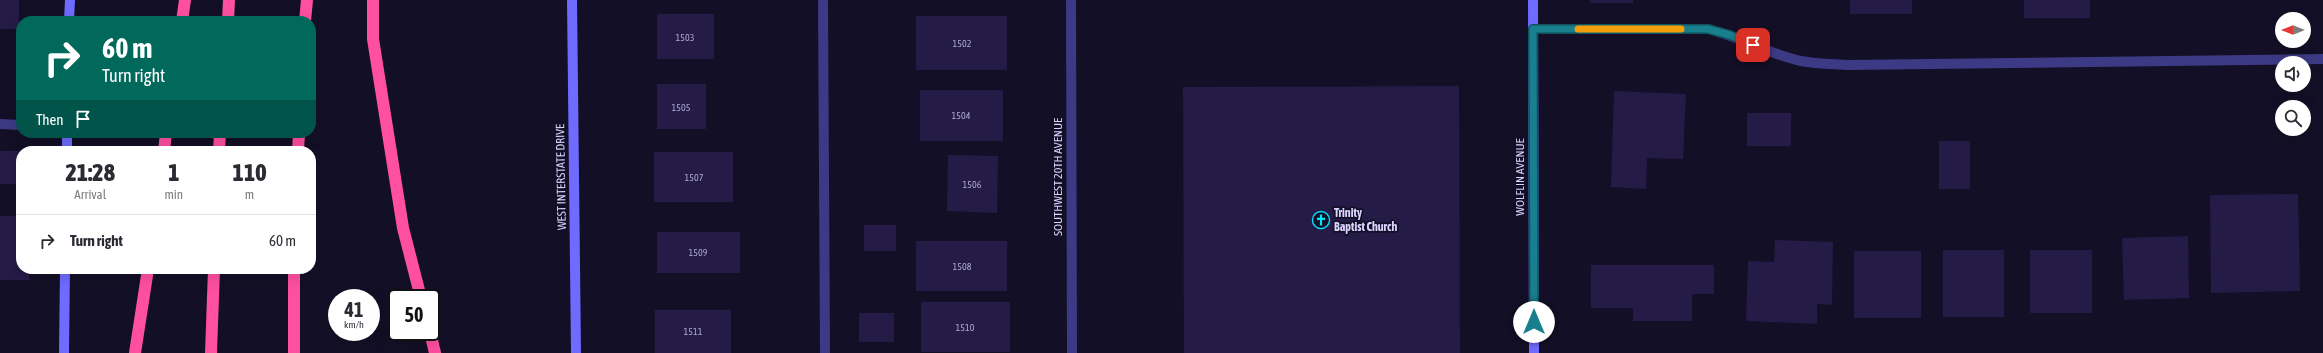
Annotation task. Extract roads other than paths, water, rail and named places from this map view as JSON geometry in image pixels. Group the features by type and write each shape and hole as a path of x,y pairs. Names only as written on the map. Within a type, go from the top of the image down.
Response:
{"highway":[{"path":"183,16 185,0"},
{"path":"228,16 229,0"},
{"path":"306,16 307,0"},
{"path":"373,0 373,38 403,228 419,289"},
{"path":"135,353 147,274"},
{"path":"211,353 214,274"},
{"path":"294,274 294,353"},
{"path":"432,341 435,353"}],"main road":[{"path":"69,16 70,0"},
{"name":"WEST INTERSTATE DRIVE","path":"572,0 576,353"},
{"name":"WOLFLIN AVENUE","path":"1533,0 1534,353"},
{"path":"64,353 65,274"}],"street":[{"path":"823,0 826,353"},
{"name":"SOUTHWEST 20TH AVENUE","path":"1071,0 1072,353"},
{"path":"1533,29 1708,29 1730,35 1764,50 1802,61 1847,65 2323,59"},
{"path":"0,124 16,125"}],"place":[{"name":"Trinity Baptist Church","path":"1321,220"}]}
